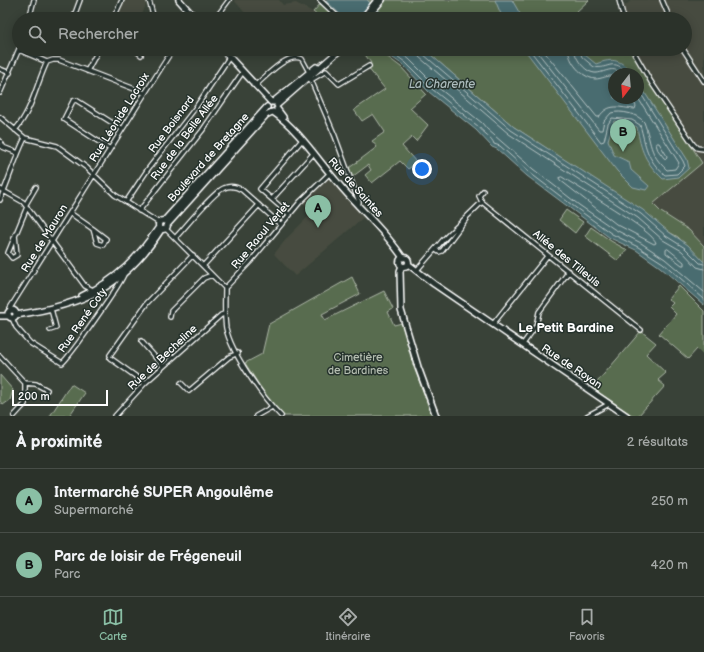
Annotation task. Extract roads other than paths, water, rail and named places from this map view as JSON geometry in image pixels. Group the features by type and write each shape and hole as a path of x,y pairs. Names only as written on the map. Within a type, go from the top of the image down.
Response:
{"main road":[{"path":"179,0 189,12"},
{"path":"369,12 382,0"},
{"path":"371,12 377,3"},
{"name":"Rue de Saintes","path":"229,56 253,85"},
{"name":"Rue de Saintes","path":"229,56 330,174 387,237 403,258 407,259 408,264"},
{"path":"309,77 329,56"},
{"path":"309,77 333,56"},
{"name":"Boulevard de Bretagne","path":"0,316 46,308 86,294 113,278 136,258 163,226 272,107 309,77"},
{"name":"Boulevard de Bretagne","path":"0,313 12,314 51,309 91,296 124,274 138,261 163,226"},
{"path":"403,258 399,262 402,266 400,271 401,310 418,367 436,416"},
{"path":"402,266 408,264"},
{"name":"Rue de Royan","path":"408,264 434,284 627,416"}],"street":[{"path":"31,12 34,0"},
{"path":"76,12 80,0"},
{"path":"116,12 122,0"},
{"path":"149,0 152,12"},
{"path":"220,12 229,0"},
{"path":"320,0 333,12"},
{"path":"619,0 622,12"},
{"path":"662,0 667,12"},
{"path":"0,93 16,56"},
{"path":"34,56 47,62 59,60 145,93"},
{"path":"87,71 95,56"},
{"name":"Rue Léonide Lacroix","path":"94,175 169,56"},
{"name":"Rue Boisnard","path":"126,202 148,169 196,107 229,56"},
{"path":"636,56 651,82 693,144 697,148 704,149"},
{"path":"688,56 704,81"},
{"path":"253,85 282,62 293,57 302,58 335,136 360,202 358,206"},
{"path":"15,130 26,114 38,81 47,62"},
{"path":"324,64 326,71 339,84 369,66"},
{"path":"0,69 10,73"},
{"path":"316,71 326,71"},
{"path":"309,77 326,71"},
{"name":"Rue de la Belle Allée","path":"139,212 202,131 242,73"},
{"path":"110,149 64,119 73,101 76,100 122,129"},
{"path":"0,118 25,138 57,146 87,168 139,212 163,226 225,288 225,316 228,336 260,392 281,416"},
{"path":"0,200 2,190 25,138"},
{"path":"290,215 260,189 302,140"},
{"path":"0,141 2,146 18,152"},
{"path":"272,199 313,154"},
{"name":"Rue Raoul Verlet","path":"225,288 239,276 300,202 330,174"},
{"name":"Rue de Mauron","path":"12,314 17,297 94,175"},
{"path":"16,235 17,255 12,258 8,253 26,206 36,187"},
{"path":"175,238 225,187 236,187 281,225"},
{"path":"2,190 26,206 85,286 93,290"},
{"path":"417,270 482,202 479,196 483,191"},
{"name":"Allée des Tilleuls","path":"482,202 641,330"},
{"path":"203,266 259,205"},
{"path":"70,213 93,230"},
{"path":"144,383 110,357 147,303 193,255"},
{"path":"493,324 548,255"},
{"path":"523,344 536,326 539,312 569,271"},
{"name":"Rue René Coty","path":"12,314 16,327 26,339 50,357 62,363 115,290 124,274"},
{"path":"170,317 171,311 204,278 212,275"},
{"name":"Rue René Coty","path":"109,285 115,290"},
{"path":"85,286 86,294"},
{"path":"50,330 56,328 51,309"},
{"name":"Rue de Becheline","path":"115,416 144,383 221,315 225,316"},
{"path":"141,341 163,366"},
{"path":"181,383 187,390 190,391 229,357 238,353"},
{"path":"0,356 25,382 36,384 47,390"},
{"path":"14,416 25,404 25,382"},
{"path":"597,410 603,400"},
{"path":"590,415 609,404"},
{"path":"256,416 272,407"}],"water":[{"path":"325,0 367,0 380,12 338,12"},
{"path":"495,0 512,0 519,12 500,12"},
{"name":"La Charente","path":"390,56 432,56 514,127 643,210 669,232 688,245 704,262 704,305 660,267 636,250 610,238 527,176 497,149 492,147 476,130 429,92 403,65"},
{"path":"529,56 586,56 596,64 612,60 621,63 627,68 608,68 608,104 644,104 644,91 687,159 689,168 679,177 663,179 652,167 642,150 637,127 631,124 614,121 608,140 614,155 629,162 631,170 649,186 646,190 633,187 617,171"}],"place":[{"name":"Parc de loisir de Frégeneuil","path":"623,152"},
{"name":"Intermarché SUPER Angoulême","path":"318,228"}],"district":[{"name":"Le Petit Bardine","path":"566,327"}],"park label":[{"name":"Cimetière de Bardines","path":"358,363"}]}
